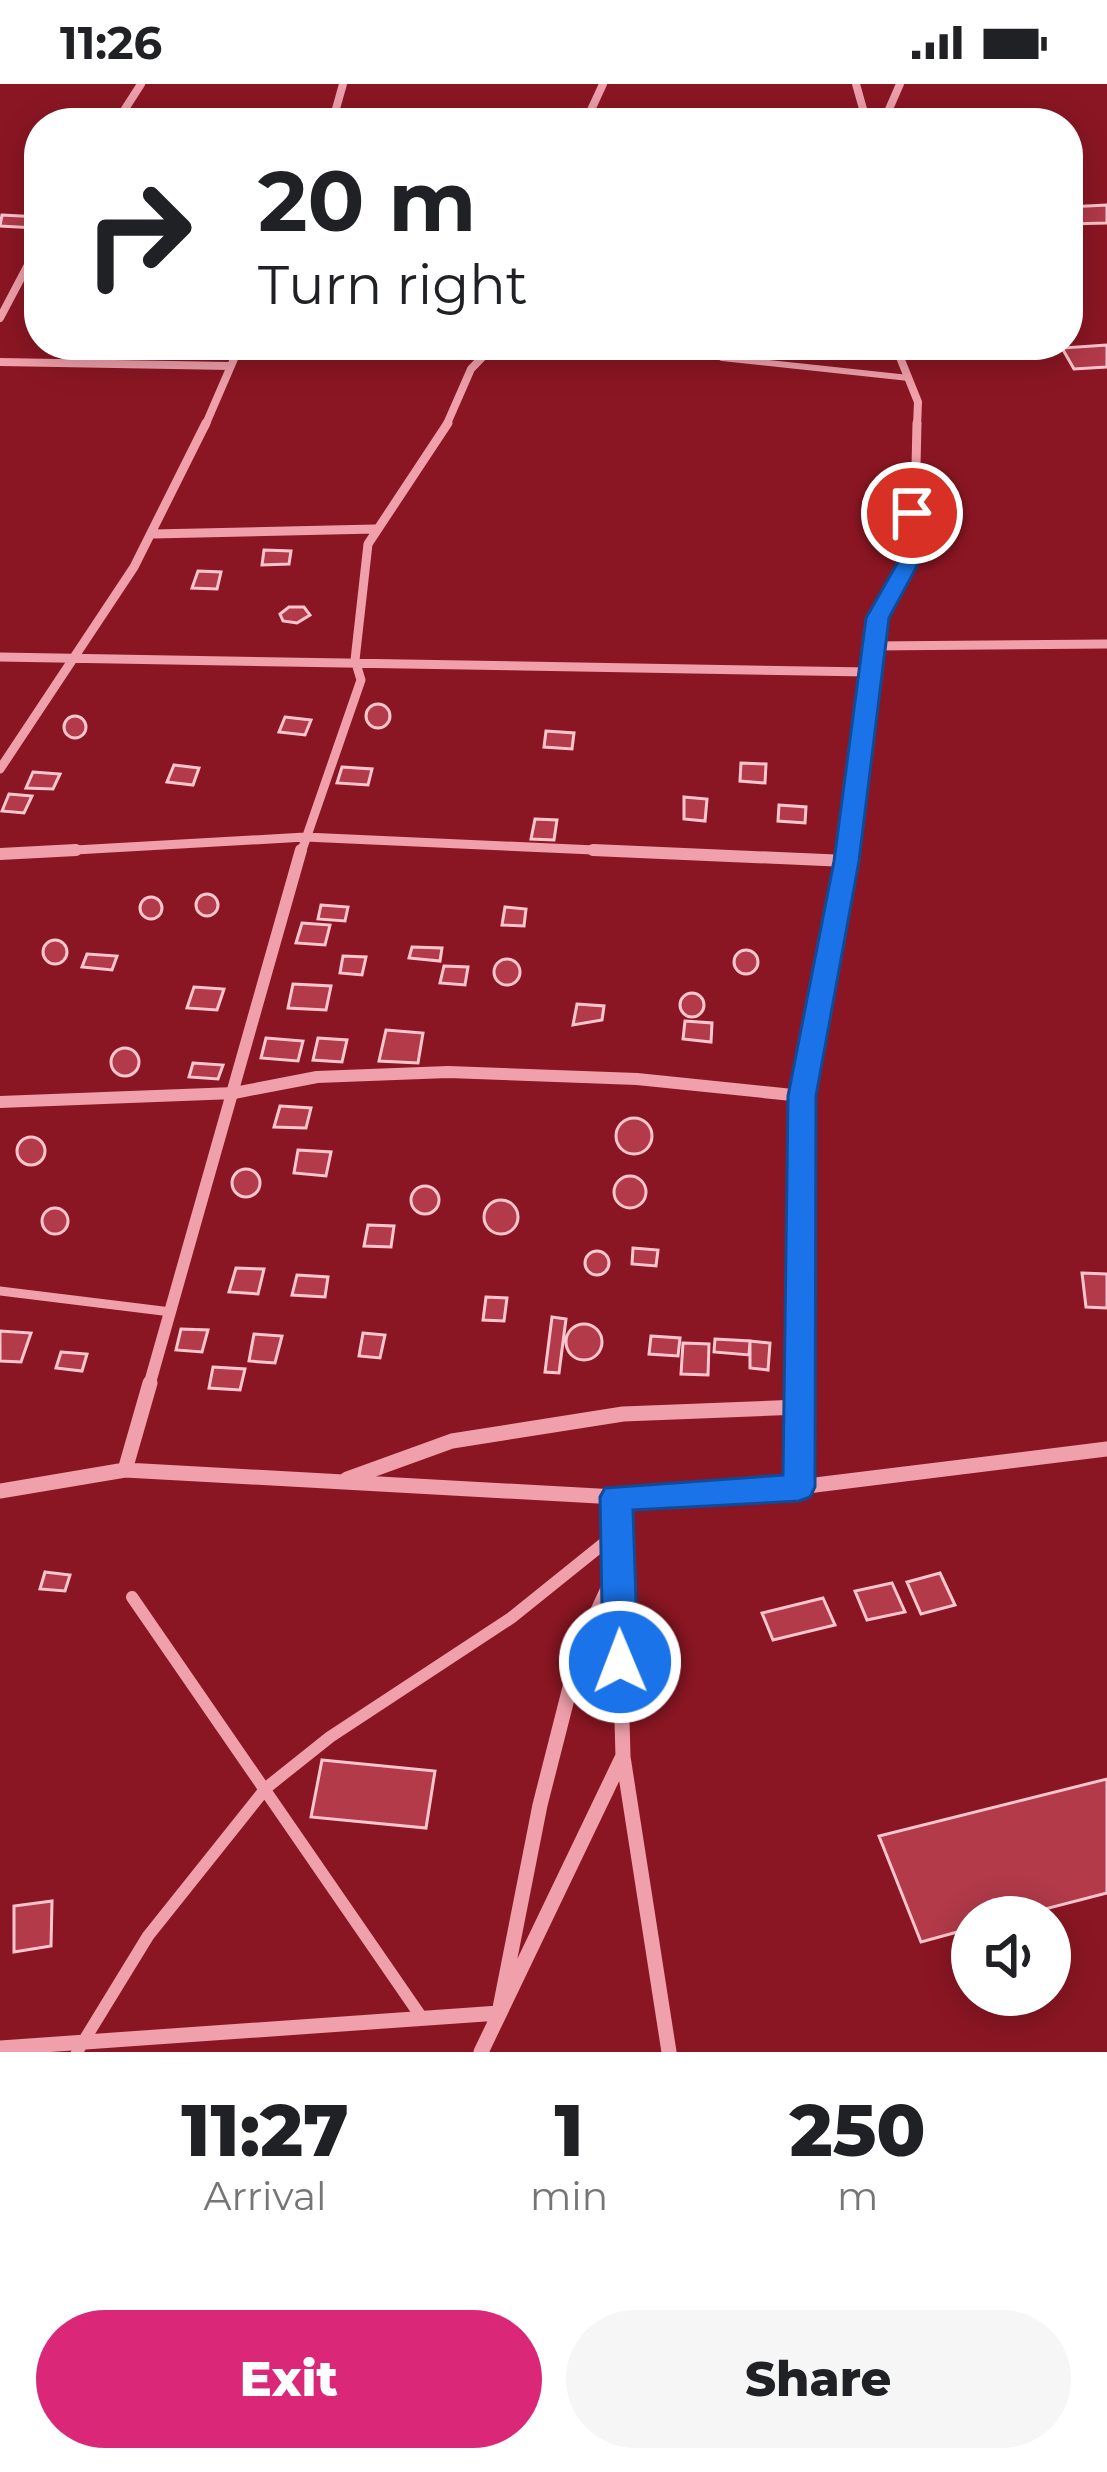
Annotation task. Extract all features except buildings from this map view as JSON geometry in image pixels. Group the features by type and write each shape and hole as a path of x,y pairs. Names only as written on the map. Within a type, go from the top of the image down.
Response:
{"street":[{"path":"0,318 24,272"},
{"path":"0,769 69,662 93,634 153,534 233,360"},
{"path":"125,1470 305,837 361,680 355,660 362,572 375,530 422,470 480,360"},
{"path":"799,1487 802,1096 847,861 878,618 914,553 918,402 901,360"},
{"path":"0,362 230,366"},
{"path":"153,534 375,530"},
{"path":"873,646 1107,644"},
{"path":"0,657 69,662 355,660 868,672"},
{"path":"0,854 305,837 847,861"},
{"path":"0,1102 233,1094 316,1077 448,1072 637,1078 802,1096"},
{"path":"340,1481 452,1441 495,1434 623,1414 799,1407"},
{"path":"0,1491 125,1470 616,1497 799,1487 1107,1449"},
{"path":"616,1497 623,1757 669,2052"},
{"path":"499,2013 540,1805 579,1652 618,1567"},
{"path":"482,2052 623,1757"},
{"path":"0,2048 79,2047 499,2013"}],"lane":[{"path":"741,360 909,378"},
{"path":"0,1291 171,1312"},
{"path":"79,2047 148,1936 266,1787 330,1737 512,1618 618,1532"},
{"path":"132,1598 422,2018"}],"route":[{"path":"620,1662 616,1497 799,1487 802,1096 847,861 878,618 914,553 912,513"}]}
